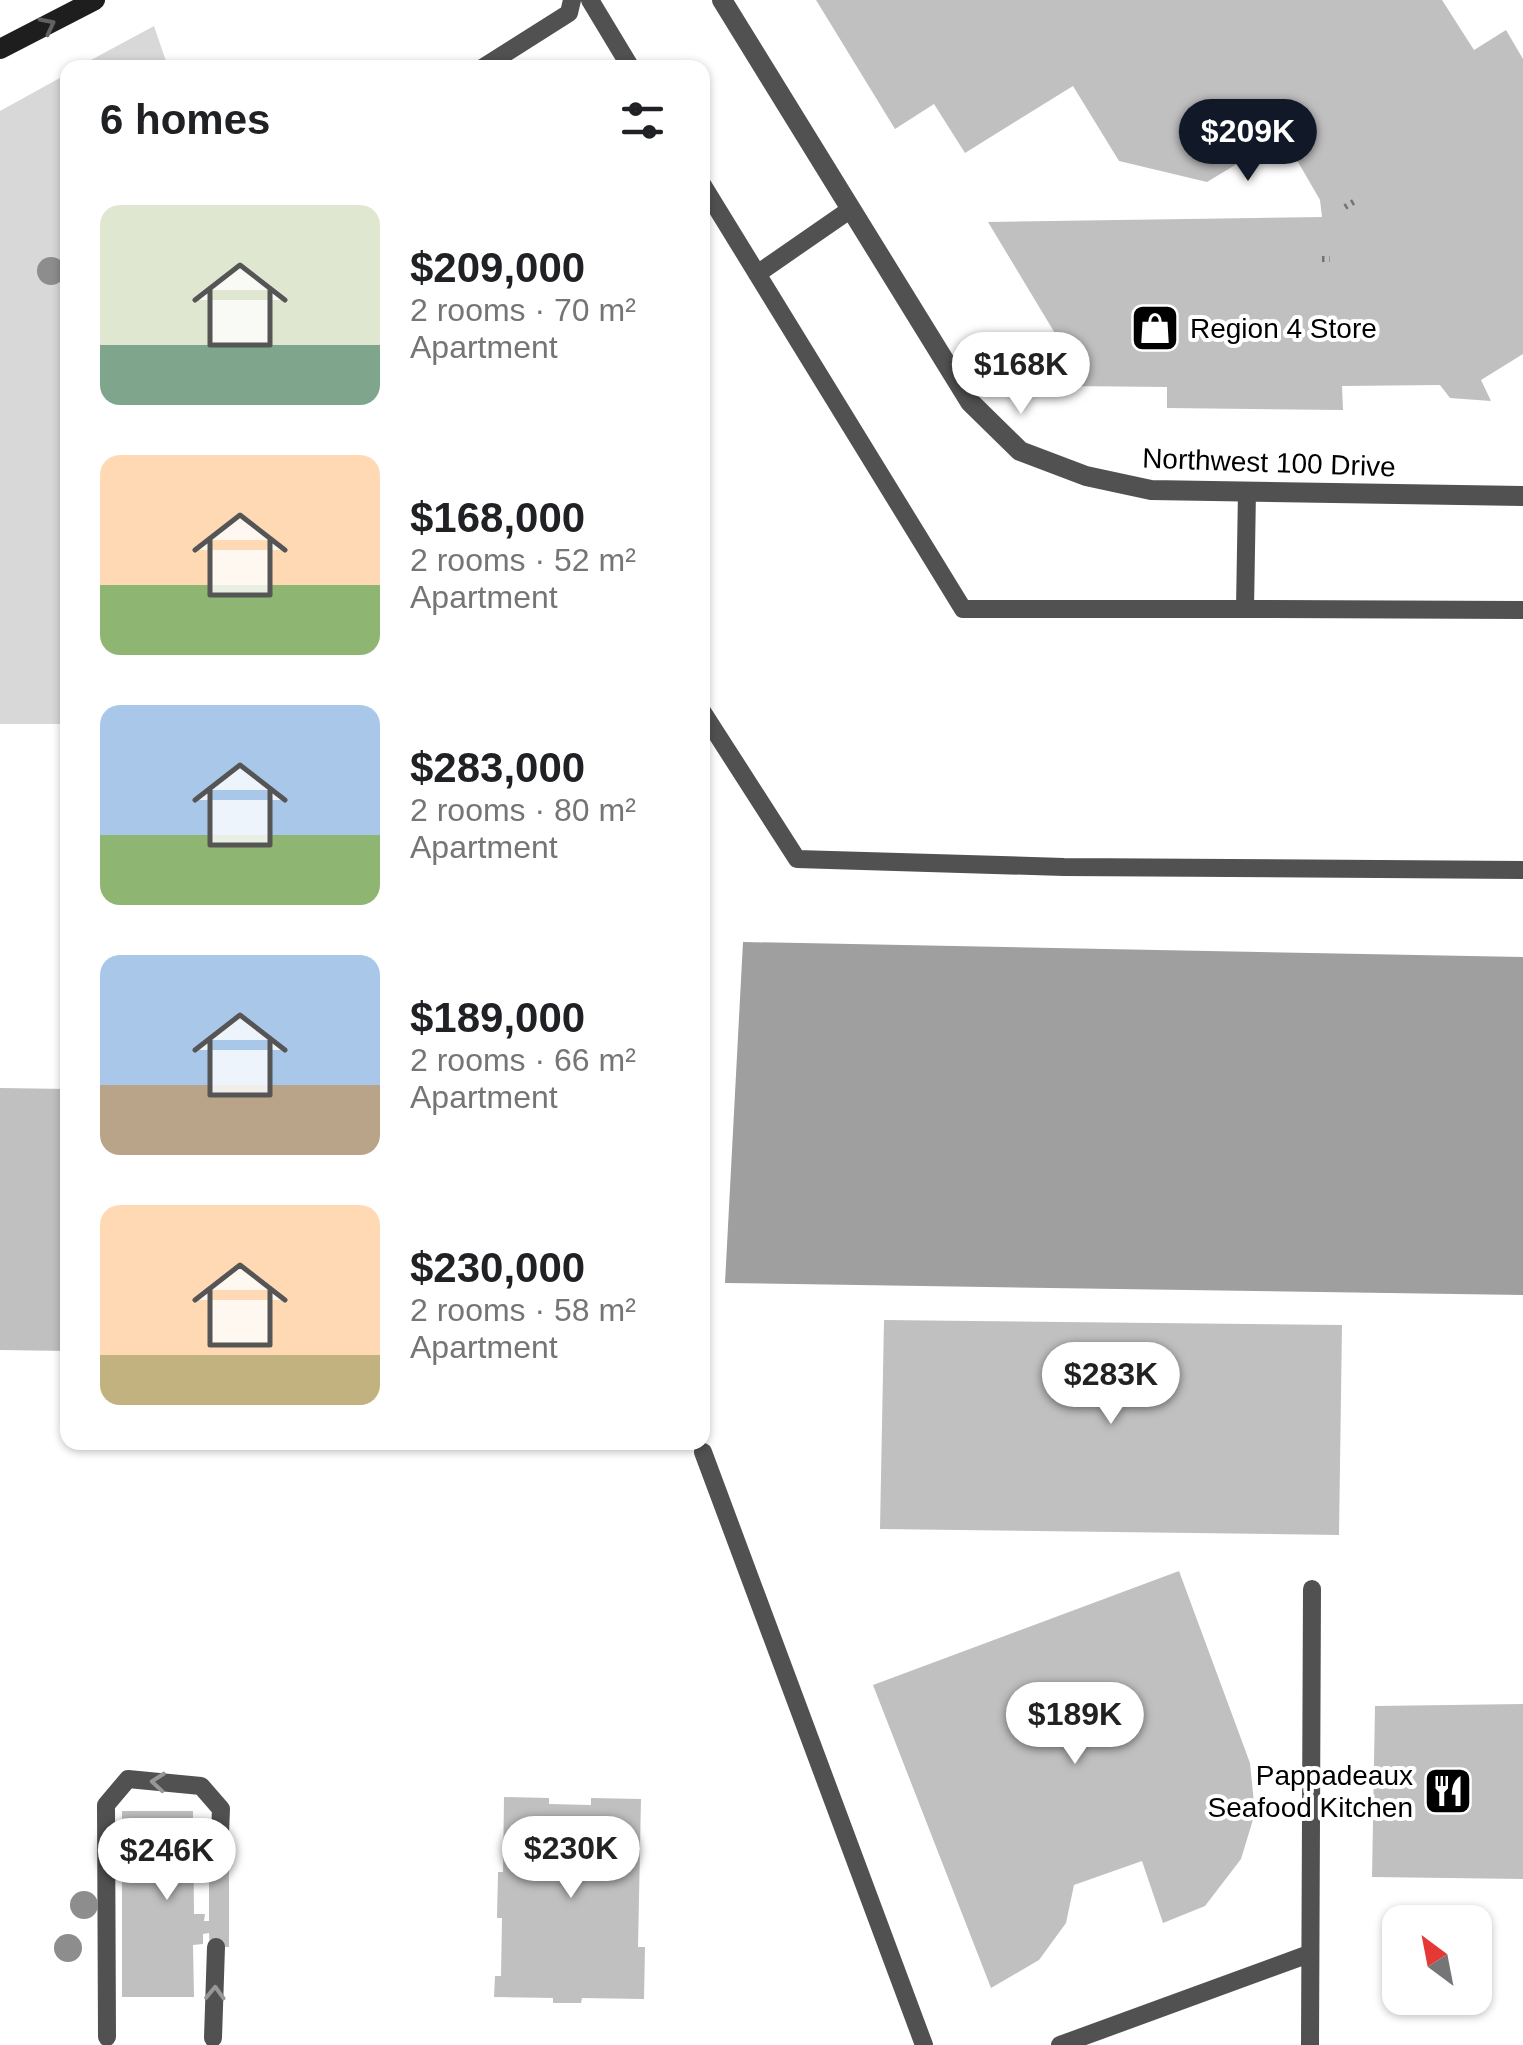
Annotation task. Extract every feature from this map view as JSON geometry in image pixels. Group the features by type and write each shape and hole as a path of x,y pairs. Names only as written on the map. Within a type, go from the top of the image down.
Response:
{"main road":[{"path":"0,50 95,0"}],"street":[{"name":"Northwest 100 Drive","path":"722,0 970,402 1020,451 1086,476 1151,490 1523,496"}],"lane":[{"path":"495,60 569,13 572,0"},
{"path":"590,0 626,60"},
{"path":"710,197 963,608 1523,610"},
{"path":"757,274 851,209"},
{"path":"1244,608 1247,491"},
{"path":"710,723 797,859 1045,867 1523,870"},
{"path":"703,1452 924,2045"},
{"path":"1310,2045 1312,1589"},
{"path":"106,2037 106,1804 128,1780 201,1786 221,1809 220,1833"},
{"path":"213,2038 216,1947"},
{"path":"1060,2045 1309,1954"}],"path":[{"path":"1345,207 1355,201"}],"shaded area":[{"path":"154,26 166,60 91,60"},
{"path":"60,78 60,724 0,724 0,111"},
{"path":"743,942 1523,957 1523,1295 725,1283"}],"building":[{"path":"816,0 1442,0 1474,50 1506,30 1523,59 1523,354 1481,380 1491,401 1450,398 1440,385 1342,386 1343,410 1167,408 1167,387 1068,386 1068,355 988,222 1322,217 1320,200 1283,136 1207,182 1119,161 1073,86 965,153 934,104 895,129"},
{"path":"0,1088 60,1089 60,1351 0,1350"},
{"path":"884,1320 1342,1325 1339,1535 880,1529"},
{"path":"1179,1571 1250,1763 1255,1813 1241,1859 1205,1906 1163,1923 1142,1861 1074,1885 1066,1923 1039,1960 991,1988 873,1685"},
{"name":"Pappadeaux Seafood Kitchen","path":"1523,1704 1523,1879 1372,1877 1375,1706"},
{"path":"504,1797 549,1798 549,1804 591,1805 591,1798 641,1799 638,1947 645,1947 644,1999 582,1998 581,2003 553,2003 553,1998 494,1997 495,1976 501,1976 502,1918 497,1918 498,1872 503,1872"},
{"path":"122,1811 193,1811 194,1914 205,1914 204,1921 209,1921 209,1833 229,1833 229,1947 210,1947 209,1933 203,1934 203,1944 193,1945 194,1997 122,1997"}],"place":[{"name":"Region 4 Store","path":"1155,328"},
{"name":"Pappadeaux Seafood Kitchen","path":"1448,1791"}]}
